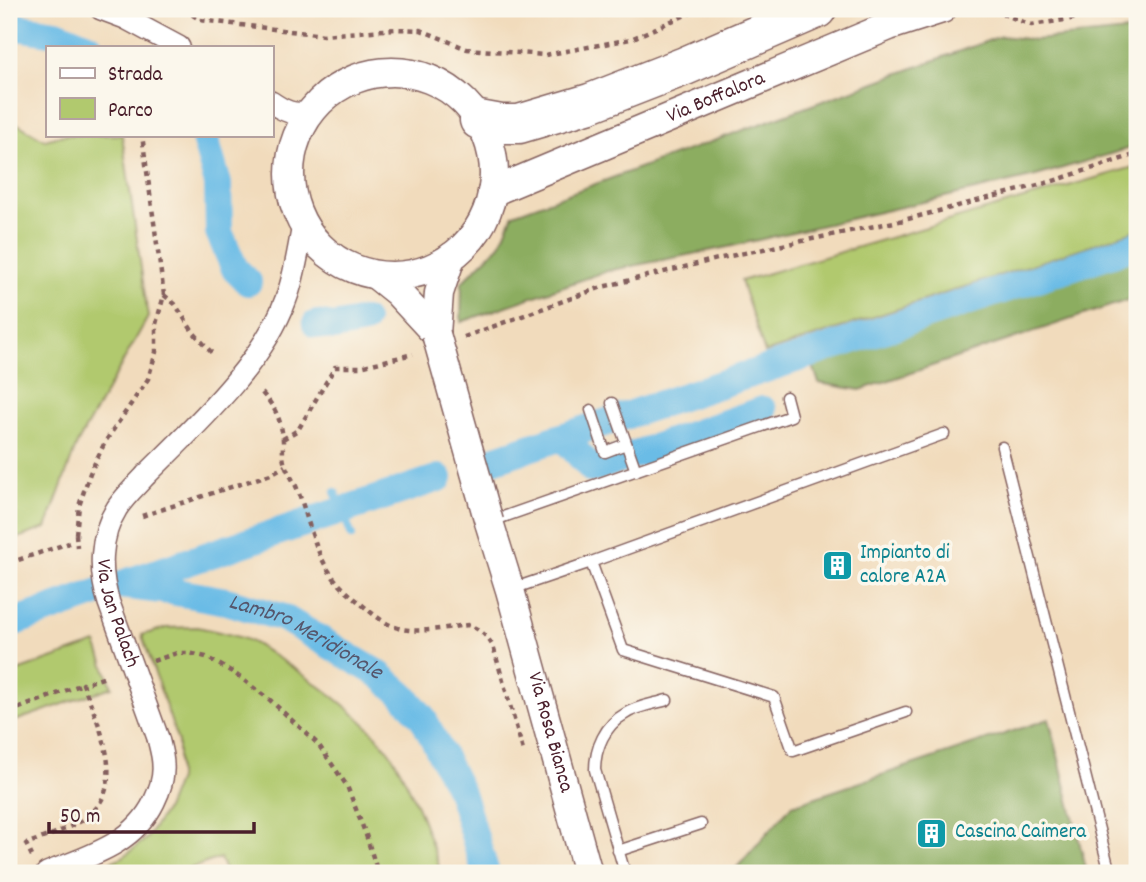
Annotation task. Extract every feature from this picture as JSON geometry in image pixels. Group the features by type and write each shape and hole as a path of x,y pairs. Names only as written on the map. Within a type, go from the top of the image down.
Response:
{"highway":[{"path":"479,120 519,124 590,103 817,9"}],"street":[{"path":"101,9 125,18 177,46"},
{"name":"Via Boffalora","path":"492,192 889,26 942,9"},
{"path":"394,72 419,75 442,85 463,100 479,120 492,155 494,181 489,206 478,229 462,248 442,264 418,273 393,277 355,270 333,258 314,242 303,226 290,190 289,165 295,140 310,112 323,98 344,83 368,75 394,72"},
{"path":"273,103 295,114 310,112"},
{"name":"Via Jan Palach","path":"45,864 104,849 126,837 147,816 159,792 164,766 158,738 104,586 102,554 109,524 127,496 218,401 260,348 285,302 303,226"},
{"path":"451,257 439,293 446,337 489,522 510,590"},
{"path":"377,276 446,337"},
{"name":"Via Rosa Bianca","path":"510,590 588,873"}],"lane":[{"path":"489,522 791,416 786,397"},
{"path":"612,403 636,470"},
{"path":"591,410 605,452 626,444"},
{"path":"510,590 944,434"},
{"path":"1002,447 1110,873"},
{"path":"591,562 623,650 774,697 793,751 906,712"},
{"path":"625,873 595,770 595,760 606,731 623,714 667,701"},
{"path":"618,851 701,824"}],"path":[{"path":"184,9 200,20 323,36 396,29 421,30 467,49 545,55 631,39 699,9"},
{"path":"993,9 1031,25 1137,9"},
{"path":"76,534 79,506 90,473 106,442 148,379 156,352 156,324 164,295 142,136"},
{"path":"446,337 602,287 730,256 904,219 1050,182 1137,154"},
{"path":"164,295 175,304 212,354"},
{"path":"283,439 299,430 335,368 360,367 413,354"},
{"path":"262,393 271,402 278,416 282,427 285,467 298,490 327,569 382,622 408,630 468,625 486,634 493,646 527,766"},
{"path":"134,519 285,467"},
{"path":"9,564 69,543"},
{"path":"148,662 177,653 206,657 234,673 270,700 318,744 347,786 377,873"},
{"path":"9,712 106,677"},
{"path":"45,864 32,858 26,844 71,827 83,819 101,800 108,785 106,749 83,684"}],"green space":[{"path":"1137,30 1137,146 1036,176 728,247 607,271 461,322 462,282 500,245 513,214 1001,36 1035,40"},
{"path":"9,119 45,140 59,136 122,136 148,317 77,444 46,528 9,541"},
{"path":"1137,166 1137,230 765,353 741,281"},
{"path":"1137,254 1137,297 860,390 819,383 812,363"},
{"path":"198,627 256,644 322,688 370,729 394,759 409,787 441,873 226,873 220,858 177,873 83,873 123,857 147,838 166,809 178,779 178,742 142,635 166,628"},
{"path":"96,643 112,687 9,723 9,674"},
{"path":"1049,719 1087,873 732,873 792,805"}],"water":[{"path":"66,604 9,634 9,613"}],"waterway":[{"path":"9,26 56,33 88,46"},
{"path":"204,136 218,184 219,232 235,269 248,282"},
{"path":"487,462 1137,245"},
{"path":"316,324 334,327 364,321"},
{"path":"563,437 592,469 763,410"},
{"path":"9,624 439,478"},
{"path":"335,492 352,536"},
{"name":"Lambro Meridionale","path":"119,585 226,601 284,618 380,675 403,695 423,718 461,793 486,873"}],"place":[{"name":"Impianto di calore A2A","path":"837,566"},
{"name":"Cascina Caimera","path":"932,833"}]}
